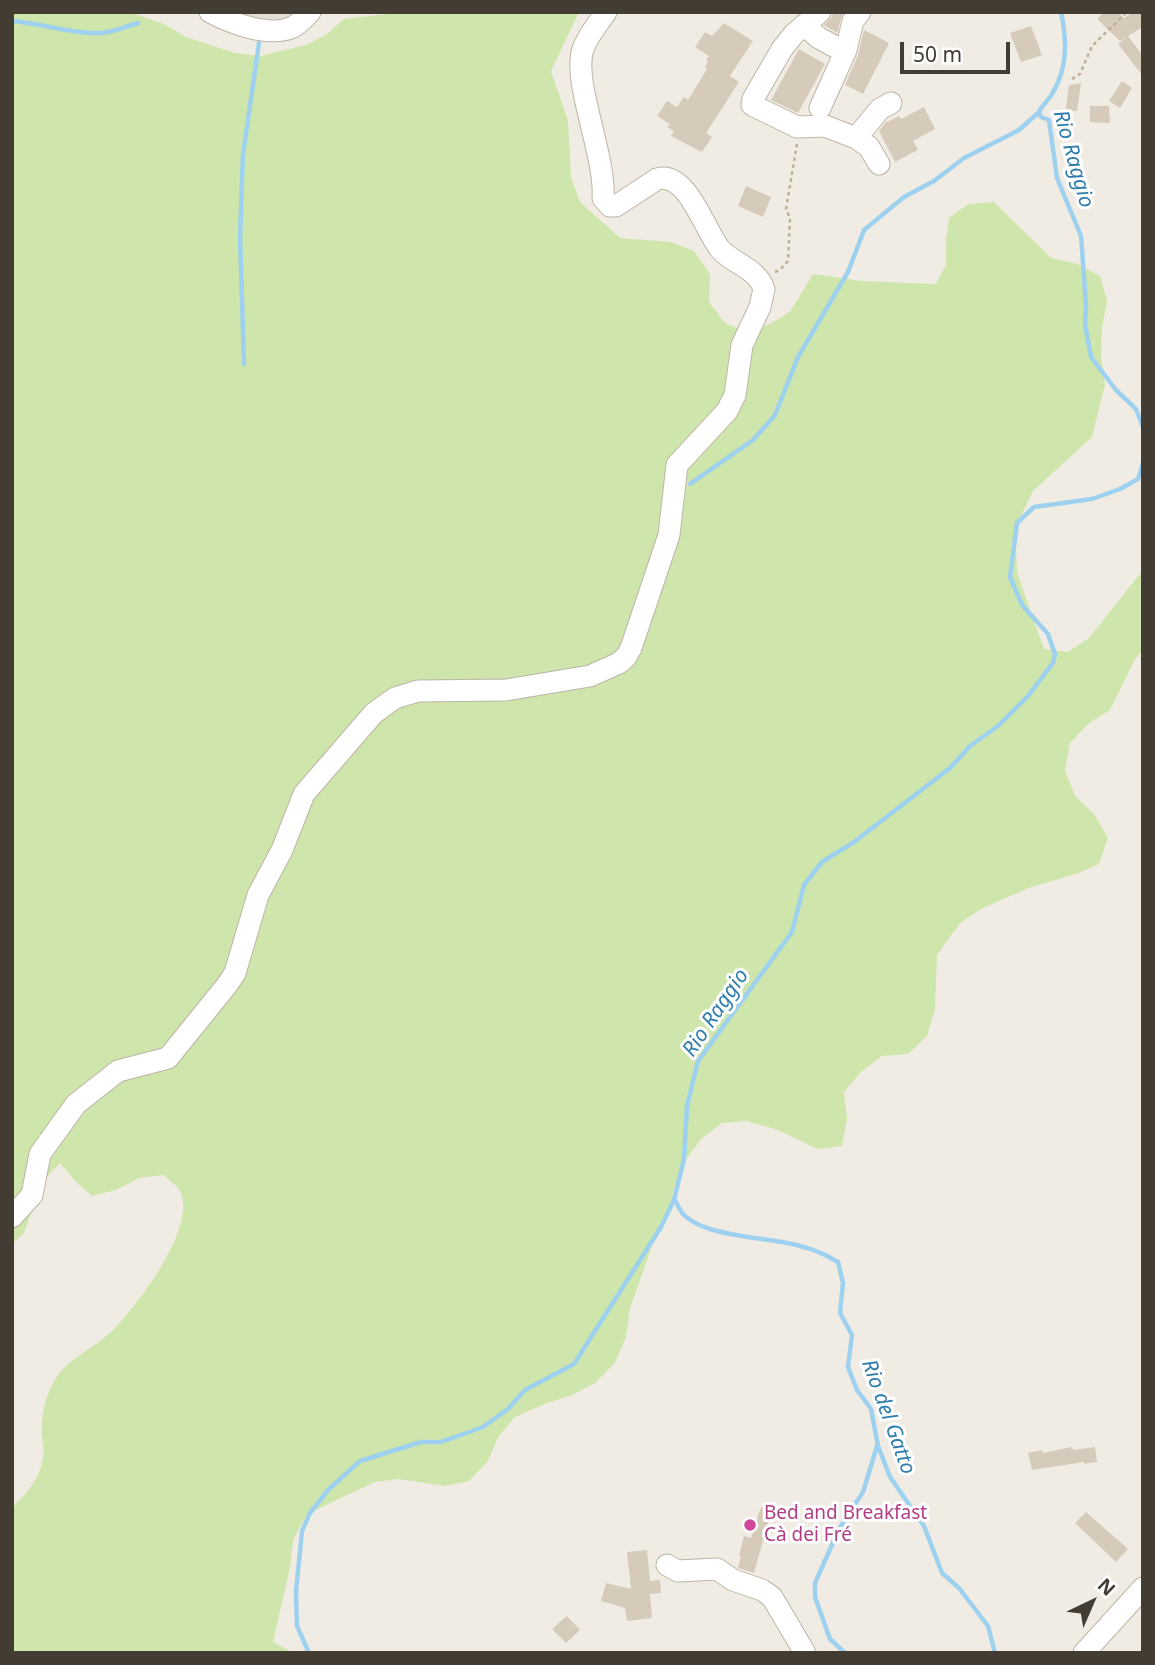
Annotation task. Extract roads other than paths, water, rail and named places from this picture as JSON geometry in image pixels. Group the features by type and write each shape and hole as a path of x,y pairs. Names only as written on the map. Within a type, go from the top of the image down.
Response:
{"street":[{"path":"209,12 228,21 264,31 292,27 310,12"},
{"path":"12,1217 32,1195 40,1154 76,1104 117,1071 168,1058 227,985 235,973 258,895 282,850 304,794 374,713 395,698 418,691 506,690 590,676 606,671 626,657 631,648 669,535 677,465 727,411 735,395 742,345 760,307 764,289 755,274 721,250 693,201 675,181 662,177 657,179 616,206 610,206 603,198 603,168 581,63 582,51 588,38 606,12"},
{"path":"820,108 845,52 853,21 860,12"},
{"path":"845,52 819,38 812,19 782,49 752,105 797,127 825,126 856,138 869,147 879,164"},
{"path":"856,138 880,109 891,103"},
{"path":"667,1564 678,1571 717,1569 733,1580 762,1590 772,1597 805,1653"},
{"path":"1084,1653 1143,1588"}],"waterway":[{"name":"Rio Raggio","path":"1061,12 1065,44 1061,74 1039,112 1041,117 1049,120 1057,178 1081,236 1085,324 1091,357 1116,390 1136,409 1143,427"},
{"path":"12,21 89,33 109,32 138,23"},
{"path":"244,364 240,237 243,154 259,43"},
{"path":"690,484 753,440 775,415 798,357 848,272 864,230 904,197 934,181 964,158 1019,130 1039,112"},
{"name":"Rio Raggio","path":"309,1653 297,1626 296,1592 302,1531 310,1513 328,1490 360,1461 421,1442 441,1442 483,1427 508,1409 525,1390 574,1364 661,1227 674,1200 684,1159 687,1106 698,1061 792,932 804,885 822,862 854,842 950,768 970,746 998,726 1028,696 1053,663 1055,654 1048,634 1022,605 1010,577 1017,523 1034,507 1092,499 1120,489 1138,479 1143,463"},
{"name":"Rio del Gatto","path":"675,1200 683,1214 703,1227 797,1245 838,1262 843,1283 840,1313 852,1335 848,1367 857,1390 871,1409 878,1446 890,1477 924,1526 942,1573 959,1588 988,1626 995,1653"},
{"path":"845,1653 830,1639 815,1597 815,1583 839,1529 863,1492 877,1446"}],"place":[{"name":"Bed and Breakfast Cà dei Fré","path":"750,1525"}]}
